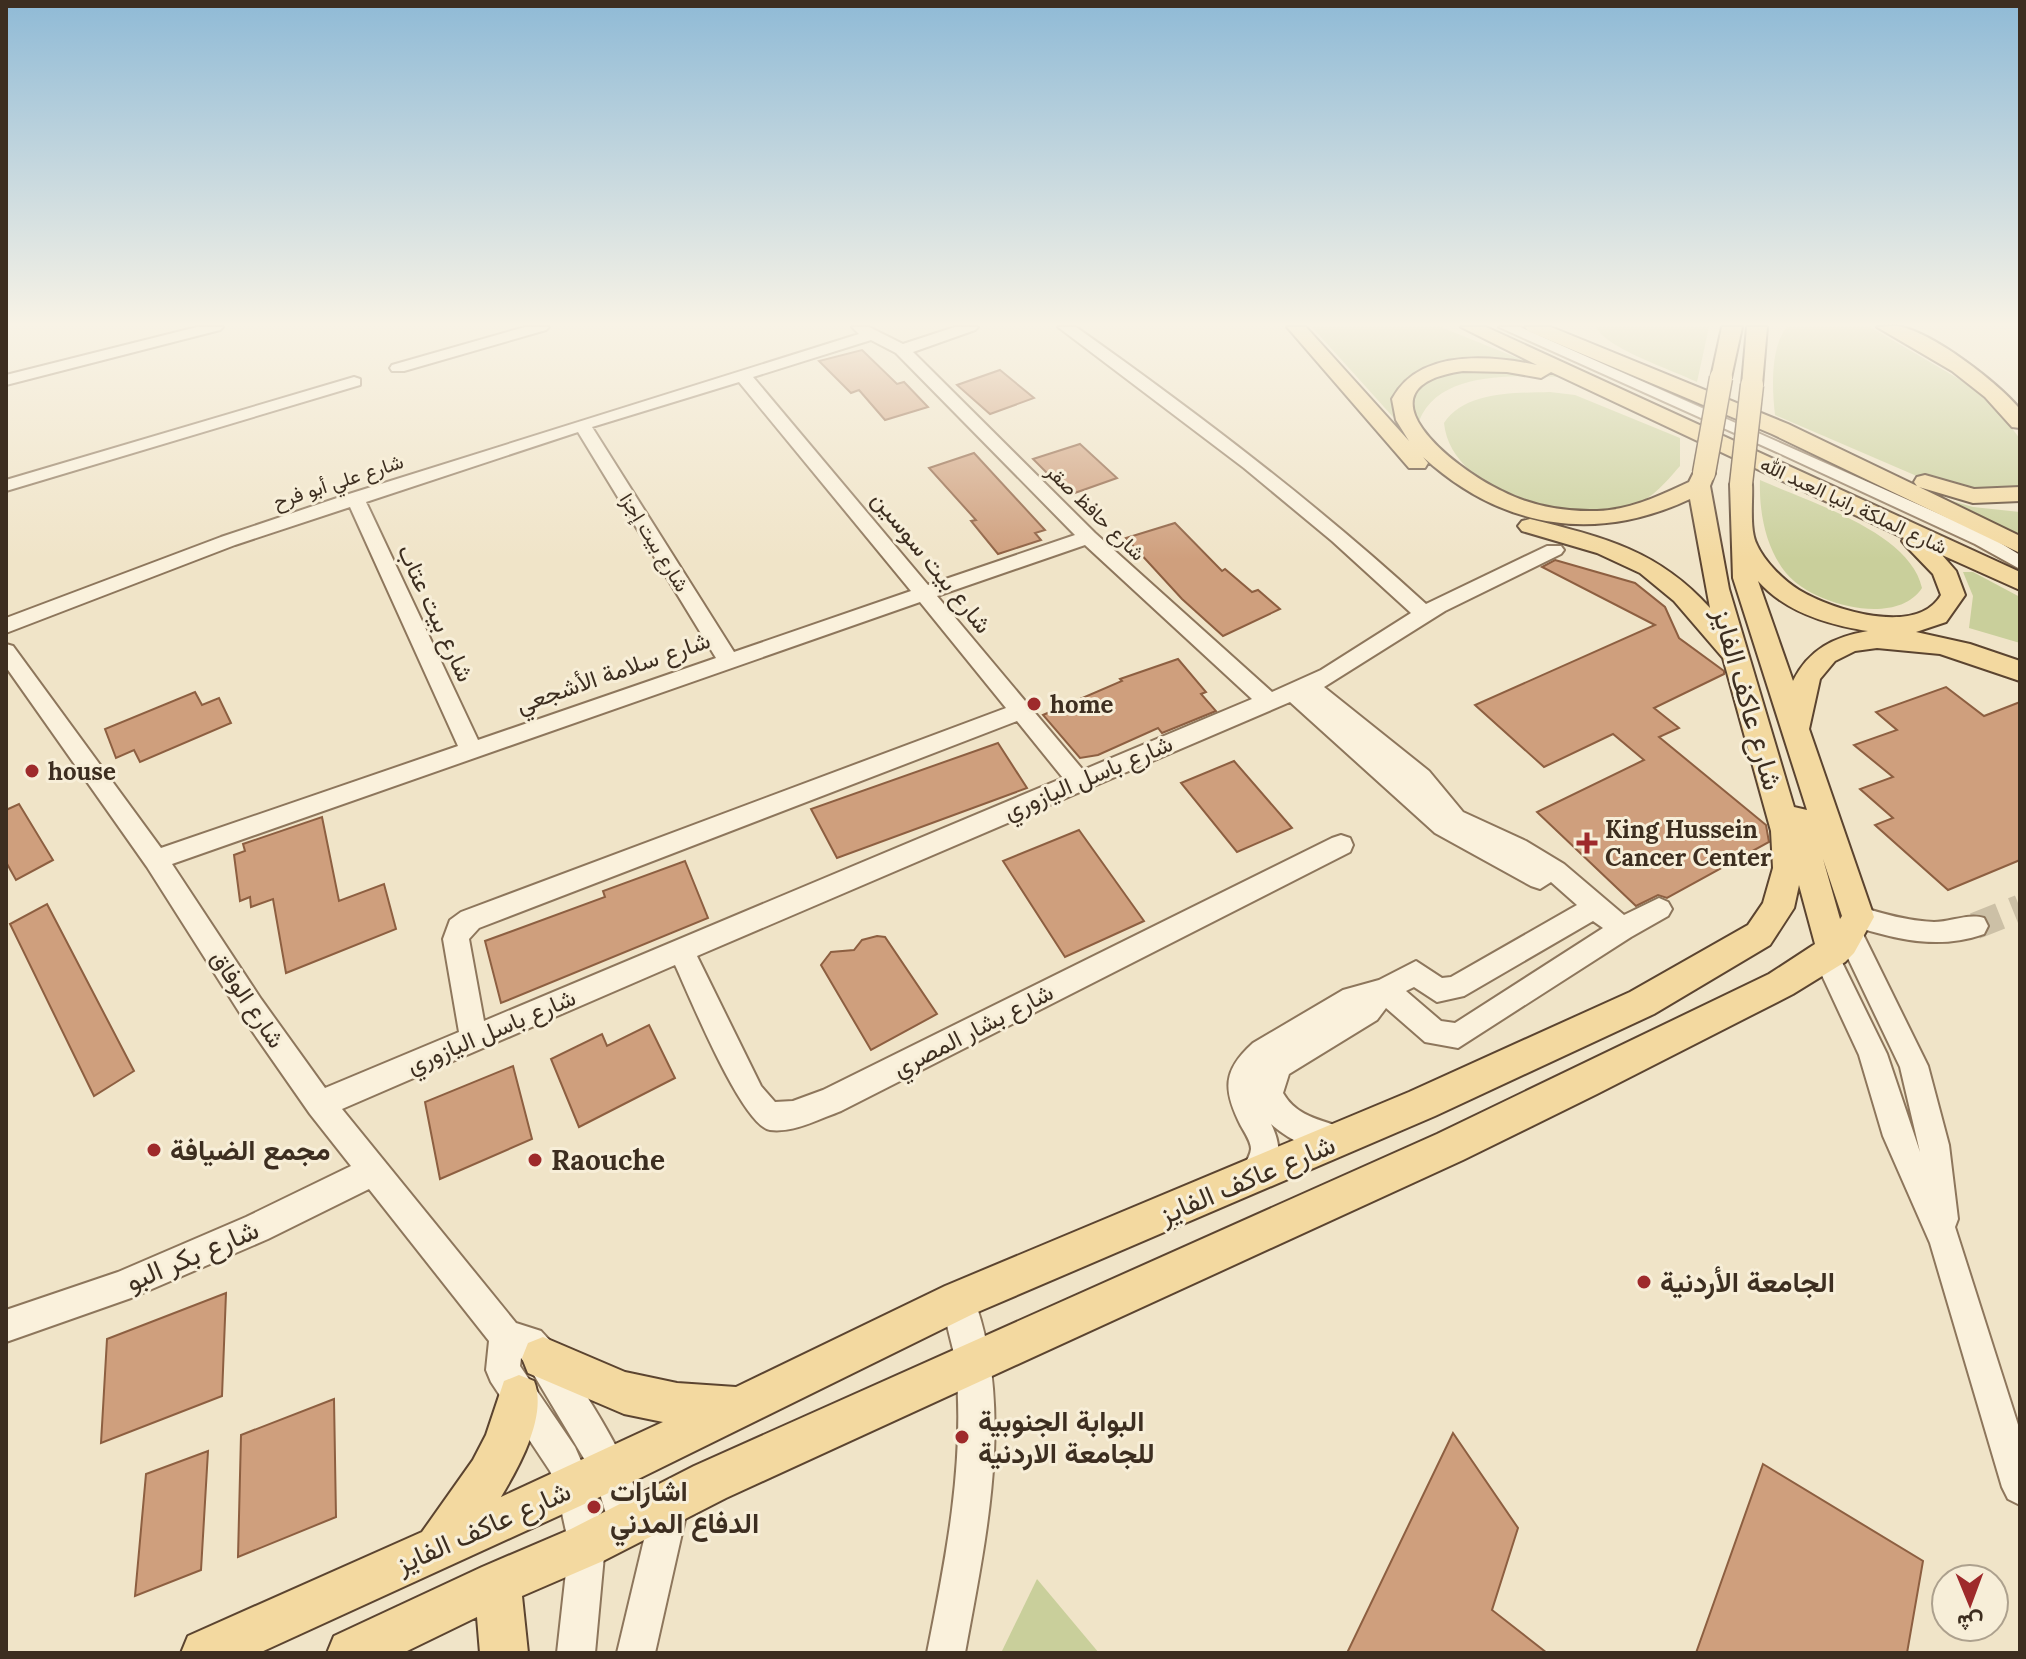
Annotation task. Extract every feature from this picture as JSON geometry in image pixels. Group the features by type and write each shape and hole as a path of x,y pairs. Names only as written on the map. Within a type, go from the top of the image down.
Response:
{"main road":[{"path":"1365,404 1420,467 1438,483 1482,510 1618,552 1648,566 1672,584 1740,661"},
{"path":"1402,404 1405,417 1435,457 1452,472 1507,503 1550,514 1606,517 1652,507 1702,480"},
{"name":"شارع الملكة رانيا العبد الله","path":"1642,404 2020,582"},
{"name":"شارع عاكف الفايز","path":"205,1653 592,1478 959,1300 1339,1140 1642,1003 1759,935 1778,908 1788,868 1786,831 1717,589 1702,480 1716,404"},
{"name":"شارع الملكة رانيا العبد الله","path":"1722,404 1780,429 2014,554"},
{"name":"شارع عاكف الفايز","path":"351,1653 671,1502 1450,1147 1781,984 1841,939 1802,745 1745,578 1741,484 1750,404"},
{"path":"2003,404 2020,422"},
{"path":"1780,429 1826,443 1954,492 1995,498 2020,494"},
{"path":"1883,623 1916,623 1933,618 1945,610 1953,595 1944,571 1898,526"},
{"path":"1742,541 1760,568 1790,596 1841,617 1951,639 2020,665"},
{"path":"1802,745 1798,712 1804,685 1812,668 1828,653 1845,645 1866,640 1927,642 1991,659 2020,672"},
{"path":"1765,757 1789,790 1841,939"},
{"path":"543,1358 624,1393 677,1404 739,1408"},
{"path":"438,1547 498,1462 511,1430 519,1396"},
{"path":"498,1583 504,1653"}],"street":[{"path":"6,489 53,480 87,462 279,404"},
{"name":"شارع علي أبو فرح","path":"6,626 228,541 651,404"},
{"name":"شارع بيت سوسين","path":"767,404 1079,781"},
{"name":"شارع حافظ صقر","path":"956,404 1088,537 1268,701"},
{"path":"1169,404 1249,464 1424,614"},
{"path":"1665,404 1973,545 2014,554"},
{"path":"1683,404 2014,554"},
{"name":"شارع بيت إجزا","path":"582,425 728,660"},
{"name":"شارع بيت عتاب","path":"355,498 471,749"},
{"name":"شارع سلامة الأشجعي","path":"156,860 1088,537"},
{"name":"شارع باسل اليازوري","path":"320,1104 1268,701 1302,690 1374,649 1424,614 1554,550"},
{"name":"شارع الوفاق","path":"6,651 156,860 251,1007 320,1104 506,1336 529,1343 543,1358 592,1478 606,1534 576,1653"},
{"path":"1302,690 1443,826 1604,917"},
{"path":"474,1039 456,939 459,928 470,920 1020,711"},
{"name":"شارع بشار المصري","path":"681,951 751,1095 769,1116 793,1115 831,1101 1341,845"},
{"path":"1252,1177 1263,1163 1266,1145 1243,1100 1243,1074 1263,1052 1353,998 1385,990 1416,972 1437,990 1455,988 1604,917 1659,909"},
{"path":"1385,990 1422,1025 1445,1037 1458,1036 1604,917"},
{"path":"1975,926 1961,932 1841,939 1898,1136 1945,1241 2020,1487"},
{"path":"1339,1140 1307,1134 1287,1121 1272,1101 1268,1091 1269,1077 1279,1065 1367,1011 1385,990"},
{"name":"شارع بكر البو","path":"6,1326 134,1281 257,1228 373,1171"},
{"path":"946,1653 972,1506 977,1443 973,1364 959,1300"},
{"name":"شارع الوفاق","path":"506,1336 503,1370 563,1459 592,1478"},
{"path":"636,1653 671,1502"}],"green space":[{"path":"1382,404 1429,404 1419,421 1402,427"},
{"path":"1598,404 1680,438 1680,466 1656,491 1643,501 1627,507 1603,511 1546,506 1490,485 1468,468 1452,448 1444,423 1465,405"},
{"path":"1774,404 1993,404 2020,439 2020,486 2008,492 1979,494 1926,480 1775,415"},
{"path":"1760,480 1830,509 1878,535 1914,568 1922,588 1910,600 1893,607 1874,609 1833,602 1798,584 1779,563 1768,540 1762,516"},
{"path":"1935,496 1973,507 2020,512 2020,536"},
{"path":"1963,572 1973,572 2020,597 2020,643 1969,628 1973,596"},
{"path":"1037,1579 1099,1653 1001,1653"}],"building":[{"path":"871,404 926,404 928,407 885,420"},
{"path":"979,404 1016,404 990,414"},
{"path":"1080,444 1117,478 1069,495 1033,459"},
{"path":"974,453 1045,530 1035,533 1041,540 998,554 971,521 976,520 929,468"},
{"path":"1175,523 1222,571 1225,569 1252,592 1258,590 1280,609 1223,636 1182,599 1126,538"},
{"path":"1555,560 1635,583 1665,607 1679,638 1724,671 1724,674 1654,708 1679,728 1659,737 1766,825 1769,842 1667,898 1658,895 1636,906 1537,812 1644,760 1613,734 1544,767 1475,705 1655,625 1542,567"},
{"path":"1178,659 1206,692 1201,694 1216,711 1162,733 1158,728 1098,755 1080,758 1043,715 1122,681 1120,679"},
{"path":"1946,687 1984,716 2020,702 2020,860 1948,890 1875,825 1893,818 1860,789 1893,777 1854,745 1897,730 1876,712"},
{"path":"195,692 202,705 219,698 231,723 140,762 134,750 116,758 105,729"},
{"path":"998,743 1027,788 837,858 811,809"},
{"path":"1234,761 1292,828 1237,852 1181,783"},
{"path":"19,804 53,860 16,880 6,862 6,810"},
{"path":"322,817 339,901 384,884 396,929 286,973 273,899 251,907 250,897 240,901 234,855 245,851 243,844"},
{"path":"1079,830 1144,921 1065,957 1003,861"},
{"path":"685,861 708,918 501,1003 485,941 605,897 603,891"},
{"path":"47,904 134,1071 94,1096 10,924"},
{"path":"885,937 937,1014 871,1050 821,965 831,952 854,950 862,940"},
{"path":"649,1025 675,1078 579,1127 551,1059 602,1034 607,1046"},
{"path":"513,1066 532,1139 440,1179 425,1102"},
{"path":"226,1293 222,1396 101,1443 107,1339"},
{"path":"334,1399 336,1517 238,1557 241,1435"},
{"path":"1453,1433 1518,1528 1492,1610 1547,1653 1347,1653"},
{"path":"208,1451 201,1570 135,1596 146,1474"},
{"path":"1763,1464 1923,1561 1907,1653 1696,1653"}],"tunnel":[{"path":"1975,926 2020,908"}],"place":[{"name":"home","path":"1034,704"},
{"name":"house","path":"32,771"},
{"name":"King Hussein Cancer Center","path":"1587,843"},
{"name":"مجمع الضيافة","path":"154,1150"},
{"name":"Raouche","path":"535,1160"},
{"name":"الجامعة الأردنية","path":"1644,1282"},
{"name":"البوابة الجنوبية للجامعة الاردنية","path":"962,1437"},
{"name":"اشارات الدفاع المدني","path":"594,1507"}]}
